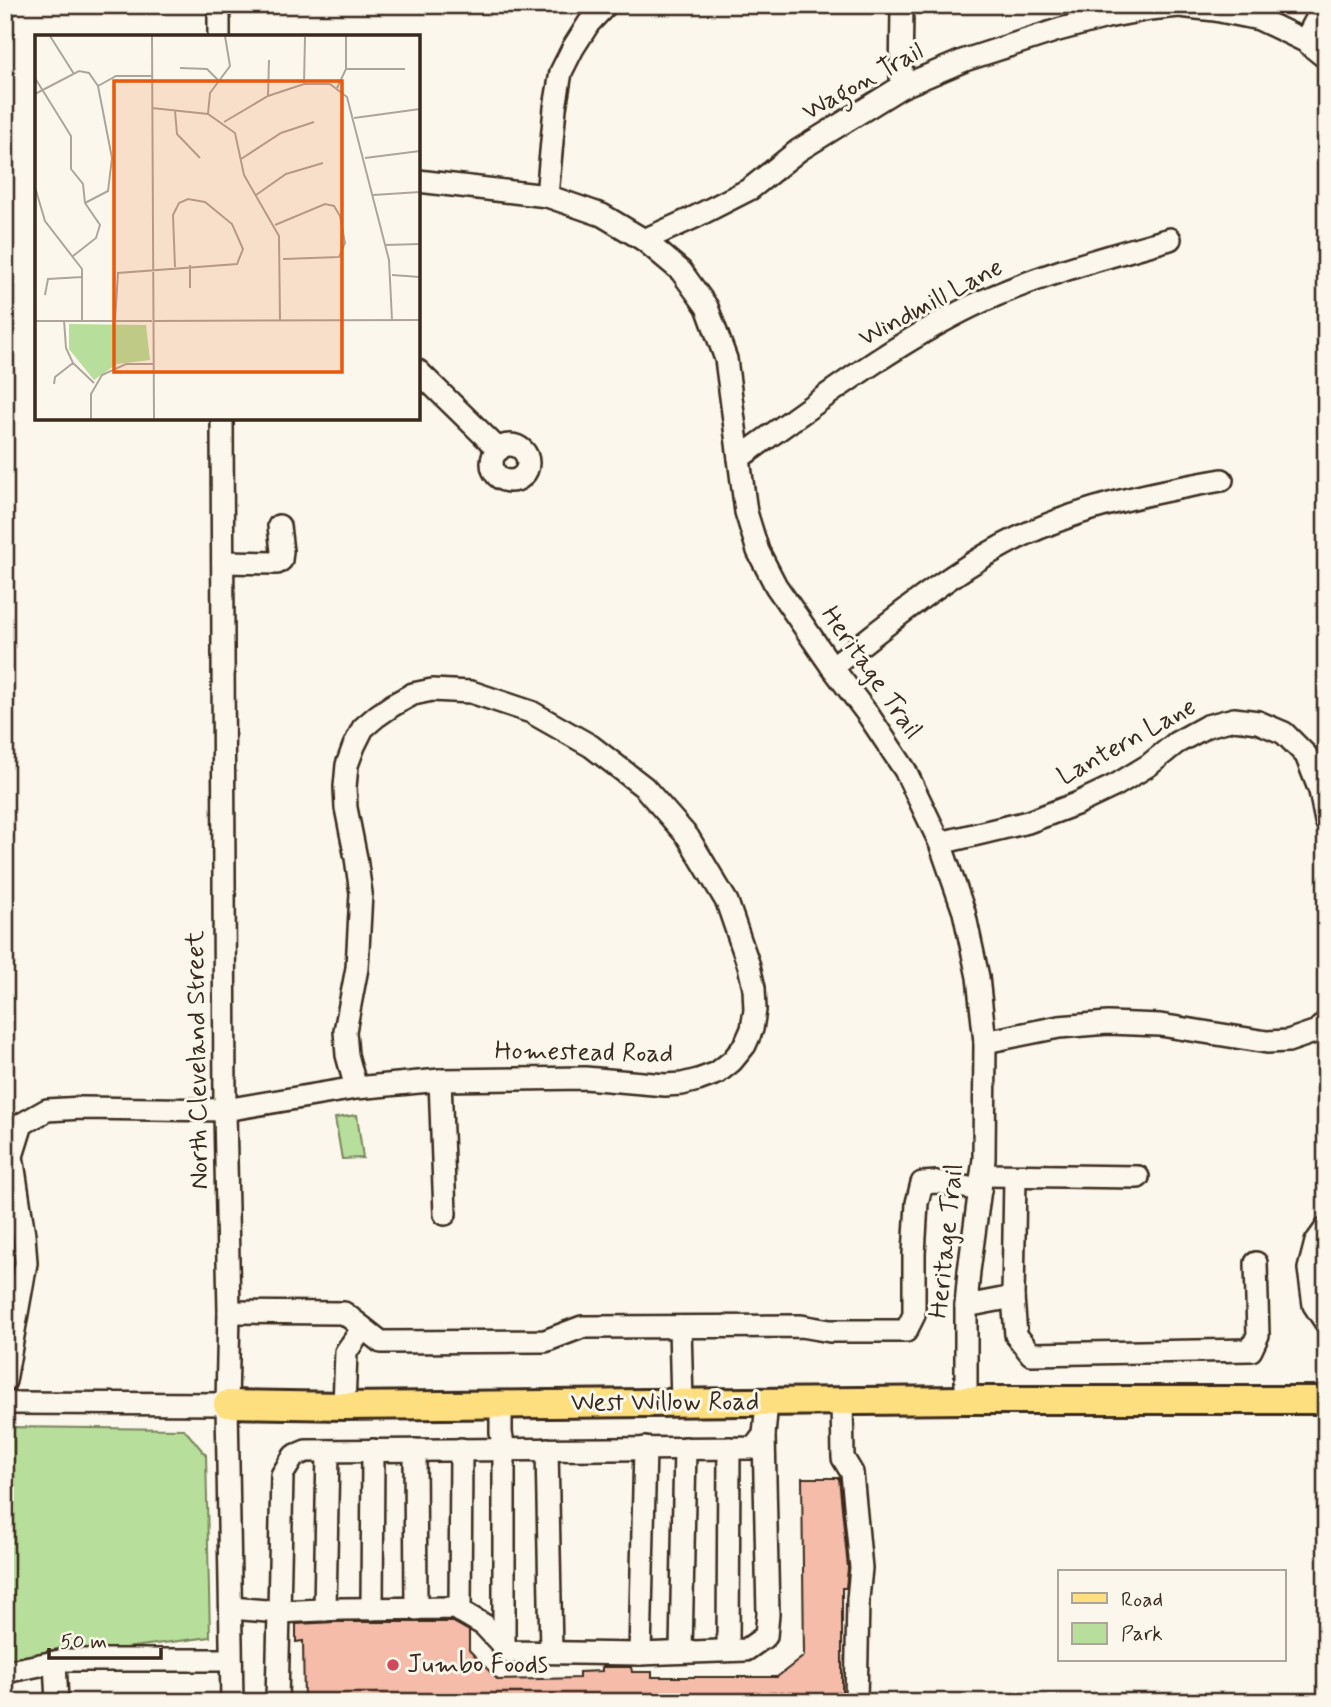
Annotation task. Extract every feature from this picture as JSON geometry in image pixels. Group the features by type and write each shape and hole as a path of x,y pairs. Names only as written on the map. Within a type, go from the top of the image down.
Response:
{"main road":[{"name":"West Willow Road","path":"227,1404 344,1406 967,1400 1326,1400"}],"street":[{"path":"219,5 219,35"},
{"path":"547,196 561,72 589,23 606,5"},
{"path":"901,87 902,5"},
{"path":"1305,41 1324,5"},
{"name":"Wagon Trail","path":"644,240 750,189 799,150 901,87 965,60 1108,11 1178,6 1259,19 1305,41 1326,58"},
{"name":"Heritage Trail","path":"420,181 547,196 602,215 644,240 681,271 707,307 726,359 746,512 758,551 776,586 905,770 940,843 964,912 978,977 985,1042 984,1159 969,1270 967,1400"},
{"name":"Windmill Lane","path":"739,458 872,364 973,306 1088,262 1170,239"},
{"path":"420,374 499,450"},
{"name":"North Cleveland Street","path":"222,420 225,1111 229,1312 227,1404 232,1702"},
{"path":"832,667 963,569 1004,545 1053,522 1127,498 1222,480"},
{"path":"223,562 277,563 281,560 282,551 279,526"},
{"name":"Homestead Road","path":"5,1381 26,1263 12,1156 22,1124 47,1110 82,1108 225,1111 356,1088 440,1080 585,1078 665,1085 690,1082 717,1073 732,1061 745,1045 752,1029 754,988 749,966 727,902 688,837 644,787 591,746 531,712 471,692 432,690 413,694 393,705 363,728 347,765 345,787 346,808 361,893 357,968 345,1040 356,1088"},
{"name":"Lantern Lane","path":"940,843 1028,822 1076,804 1116,785 1149,765 1176,743 1207,726 1234,719 1258,722 1284,733 1306,755 1320,791 1326,821"},
{"path":"985,1042 1059,1027 1108,1023 1160,1025 1267,1042 1289,1041 1317,1031 1326,1022"},
{"path":"440,1080 445,1213"},
{"path":"1015,1176 1013,1297 1016,1335 1031,1354 1251,1350 1258,1335 1256,1263"},
{"path":"229,1312 344,1313 381,1342 545,1341 582,1327 801,1326 830,1331 906,1331 914,1315 917,1203 922,1184 981,1183 1015,1176 1138,1178"},
{"path":"1326,1228 1316,1242 1309,1269 1314,1305 1326,1323"},
{"path":"967,1306 1013,1297"},
{"path":"680,1326 682,1403"},
{"path":"344,1406 346,1352 363,1328"},
{"path":"842,1401 843,1458 852,1473 860,1569 856,1702"},
{"path":"231,1608 279,1612 455,1608 484,1625 509,1652 640,1654 746,1650 765,1636 768,1614 764,1435 766,1402"},
{"name":"West Willow Road","path":"5,1403 227,1404"},
{"path":"501,1404 504,1646"},
{"path":"277,1702 282,1475 294,1456 306,1451 754,1448 764,1435"},
{"path":"640,1654 645,1448"},
{"path":"681,1653 685,1448"},
{"path":"728,1650 729,1448"},
{"path":"460,1611 461,1449"},
{"path":"547,1449 551,1653"},
{"path":"372,1609 373,1450"},
{"path":"415,1450 416,1609"},
{"path":"325,1610 328,1451"},
{"path":"5,1672 65,1660 232,1661"},
{"path":"55,1662 57,1702"}],"green space":[{"path":"357,1115 363,1158 342,1159 335,1118"},
{"path":"5,1427 184,1429 206,1455 210,1637 5,1666"}],"building":[{"path":"802,1478 839,1478 848,1568 846,1588 842,1588 842,1702 304,1702 303,1641 296,1642 296,1624 453,1622 469,1631 469,1650 498,1680 579,1678 579,1672 602,1671 602,1667 631,1667 632,1672 652,1672 652,1677 777,1677 804,1656"}],"place":[{"name":"Jumbo Foods","path":"393,1665"}]}
